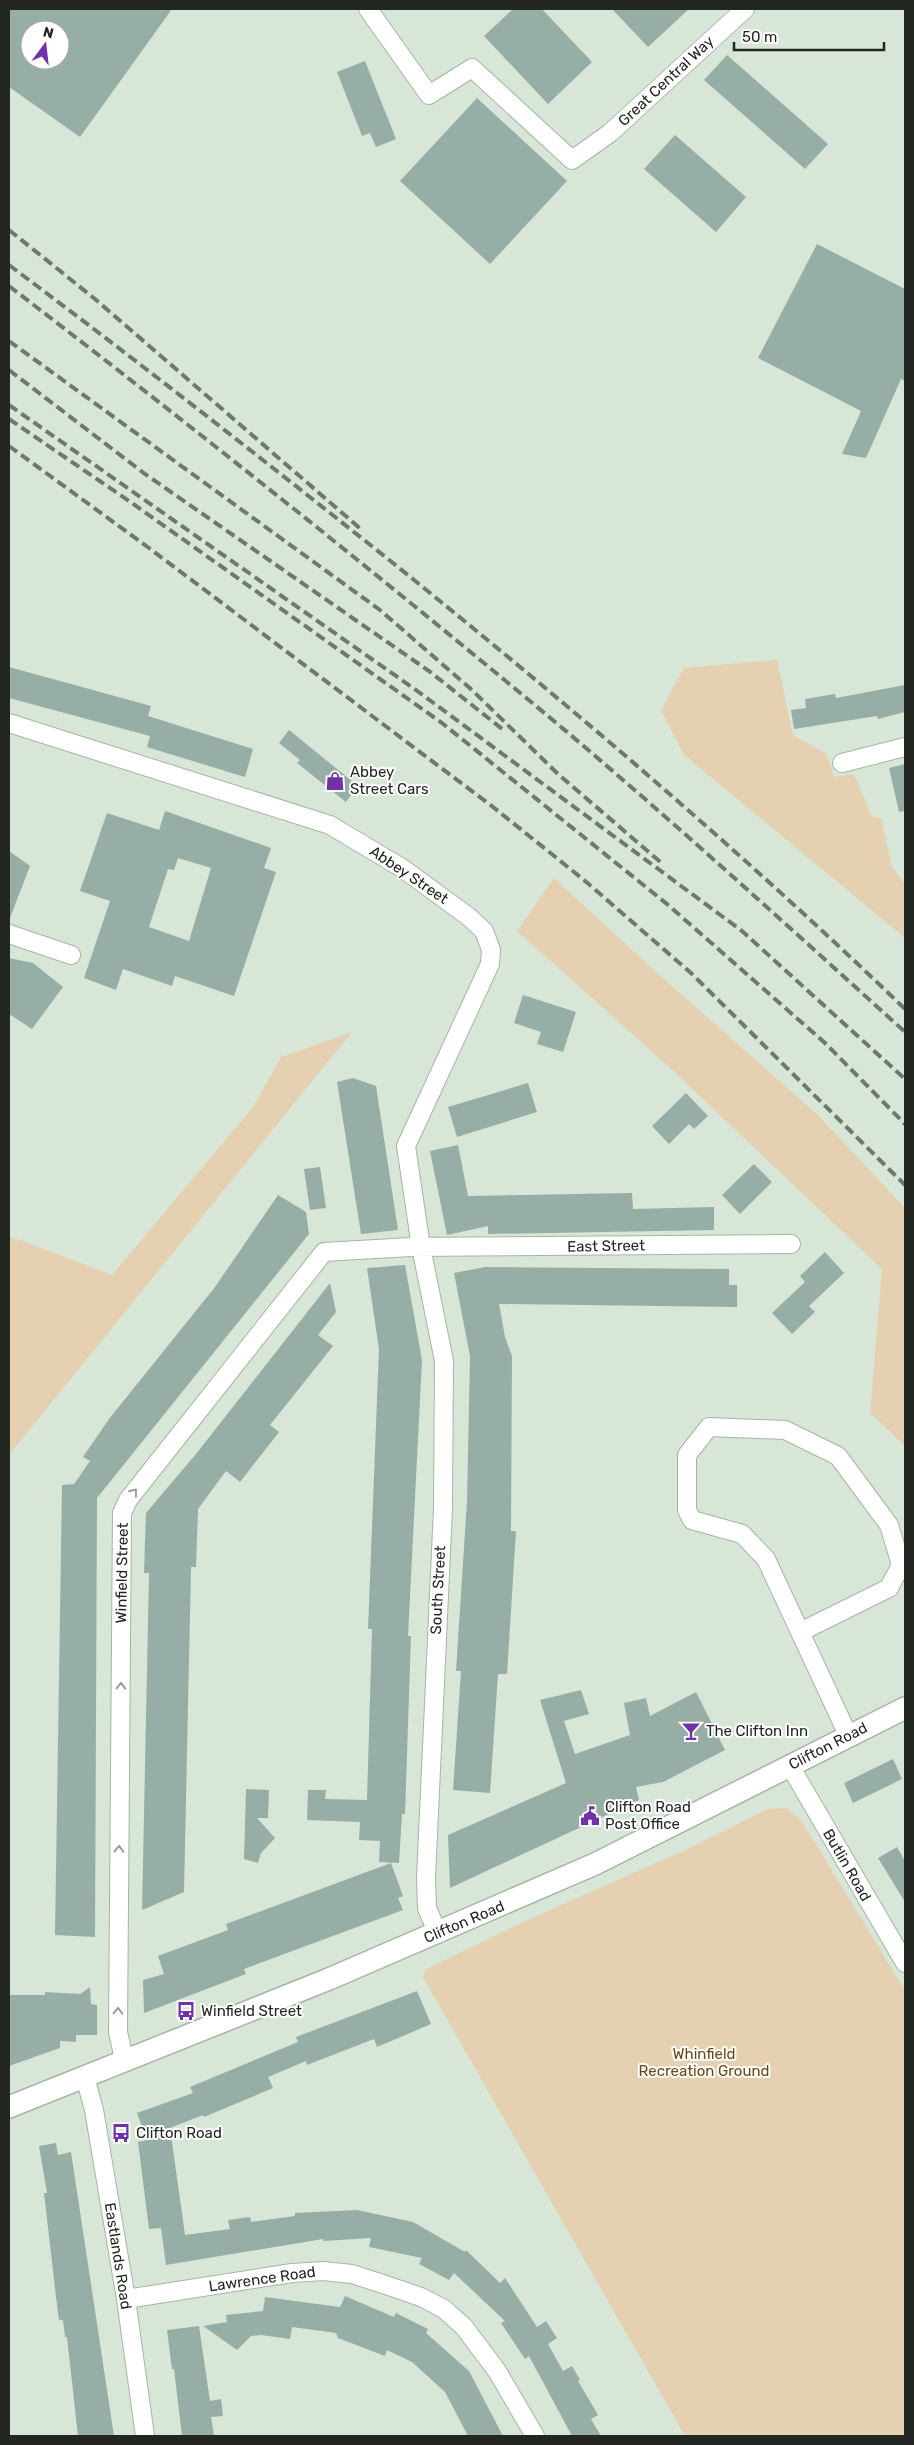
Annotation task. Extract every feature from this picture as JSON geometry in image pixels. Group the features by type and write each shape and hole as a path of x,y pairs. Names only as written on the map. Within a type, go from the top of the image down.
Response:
{"street":[{"name":"Great Central Way","path":"368,9 429,95 472,68 572,160 610,133 745,9"},
{"name":"Abbey Street","path":"9,722 330,825 402,868 469,917 484,931 491,950 490,964 438,1072 406,1146 421,1247"},
{"path":"842,763 905,748"},
{"path":"9,934 71,955"},
{"name":"East Street","path":"421,1247 791,1244"},
{"name":"South Street","path":"421,1247 444,1361 443,1508 426,1878 427,1908 438,1934"},
{"name":"Winfield Street","path":"124,2059 118,2032 122,1513 128,1500 324,1252 421,1247"},
{"path":"800,1632 889,1588 902,1565 889,1525 838,1456 785,1430 709,1427 687,1455 687,1510 692,1520 742,1534 766,1559 800,1632 848,1735"},
{"name":"Clifton Road","path":"9,2107 85,2077 124,2059 320,1983 438,1934 595,1864 848,1735 905,1708"},
{"name":"Butlin Road","path":"790,1766 905,1963"},
{"name":"Eastlands Road","path":"85,2077 94,2110 126,2300 145,2436"},
{"name":"Lawrence Road","path":"126,2300 292,2272 323,2271 352,2274 383,2284 421,2297 444,2309 464,2327 497,2371 535,2436"}],"green space":[{"path":"777,660 793,735 827,754 834,777 854,774 872,817 881,818 892,867 905,884 905,938 684,755 661,710 684,668"},
{"path":"554,878 655,971 818,1115 905,1208 905,1446 870,1413 882,1269 669,1067 517,931"},
{"path":"352,1032 9,1455 9,1236 112,1275 253,1107 281,1057"},
{"name":"Whinfield Recreation Ground","path":"786,1808 801,1820 905,1990 905,2436 685,2436 423,1977 426,1969 530,1919 683,1851 768,1809"}],"building":[{"path":"9,9 172,9 80,137 9,87"},
{"path":"513,9 542,9 592,62 548,104 484,36"},
{"path":"612,9 689,9 648,47"},
{"path":"727,55 828,144 805,169 704,80"},
{"path":"365,61 396,139 376,147 370,133 362,136 337,72"},
{"path":"477,98 567,181 490,264 400,181"},
{"path":"675,135 746,197 716,232 644,169"},
{"path":"817,244 905,289 905,381 901,379 866,458 842,454 861,411 758,358"},
{"path":"9,667 151,706 148,716 253,749 245,777 147,747 150,736 9,698"},
{"path":"905,685 905,712 878,719 877,716 794,729 791,710 806,708 805,699 835,694 836,698"},
{"name":"Abbey Street Cars","path":"289,730 358,786 346,802 297,763 300,760 279,743"},
{"path":"905,764 905,811 899,812 889,768"},
{"path":"165,811 271,848 264,868 276,872 234,996 175,976 172,986 123,969 116,990 84,978 110,901 80,891 107,813 159,830","holes":["178,858 211,868 189,941 149,927 168,869 174,870"]},
{"path":"9,851 30,866 10,918 9,918"},
{"path":"9,958 33,963 63,987 32,1029 9,1014"},
{"path":"523,995 576,1012 563,1052 537,1044 541,1032 514,1023"},
{"path":"353,1078 376,1086 398,1230 361,1234 337,1082"},
{"path":"528,1083 537,1112 457,1137 448,1107"},
{"path":"686,1093 708,1116 694,1129 689,1124 669,1144 652,1126"},
{"path":"458,1145 468,1196 632,1193 633,1209 714,1207 714,1230 488,1234 488,1226 447,1235 430,1151"},
{"path":"754,1164 772,1182 740,1214 722,1195"},
{"path":"320,1167 326,1208 310,1210 304,1169"},
{"path":"278,1195 306,1212 309,1234 97,1498 95,1937 55,1935 62,1485 74,1484 90,1461 83,1457 109,1419 215,1287"},
{"path":"825,1252 844,1273 809,1306 815,1312 792,1334 772,1313 805,1282 800,1276"},
{"path":"405,1265 422,1360 408,1636 411,1636 405,1814 402,1814 399,1863 379,1862 380,1841 359,1840 360,1822 307,1820 308,1790 326,1790 325,1799 367,1800 372,1629 368,1629 379,1349 367,1268"},
{"path":"485,1267 729,1269 729,1285 737,1285 737,1307 499,1304 505,1337 512,1356 511,1531 516,1531 507,1674 498,1674 490,1793 453,1790 461,1671 456,1671 467,1501 470,1356 454,1273"},
{"path":"330,1283 336,1312 318,1335 333,1346 270,1425 279,1432 240,1482 226,1471 198,1509 196,1567 191,1567 184,1892 142,1910 149,1573 144,1573 146,1513 196,1454"},
{"path":"581,1690 589,1714 564,1721 575,1754 630,1735 624,1703 646,1698 650,1716 696,1692 725,1750 663,1782 636,1787 639,1800 450,1888 448,1835 566,1783 540,1700"},
{"path":"893,1759 902,1779 853,1803 844,1783"},
{"path":"246,1789 269,1790 268,1818 257,1818 275,1838 261,1853 258,1863 244,1859"},
{"path":"897,1847 905,1861 905,1902 878,1858"},
{"path":"391,1863 403,1896 398,1898 403,1910 244,1969 246,1974 144,2013 143,1980 164,1974 158,1956 228,1930 226,1924"},
{"path":"90,1987 91,2004 97,2005 97,2035 76,2035 76,2042 60,2041 60,2048 9,2066 9,1995 45,1995 45,1992 80,1994"},
{"path":"417,1991 431,2024 377,2047 374,2039 307,2065 306,2061 268,2077 273,2088 204,2117 203,2115 170,2128 185,2235 230,2229 228,2220 250,2217 251,2222 295,2216 295,2213 357,2210 413,2222 465,2252 466,2250 500,2283 505,2278 537,2327 546,2321 557,2338 548,2344 563,2371 572,2366 580,2380 578,2381 598,2415 591,2419 601,2436 572,2436 529,2356 525,2359 501,2323 505,2321 454,2273 449,2280 419,2264 422,2258 369,2247 371,2238 323,2241 323,2239 166,2265 161,2228 149,2229 138,2142 147,2140 137,2113 193,2093 190,2087 298,2042 296,2037"},
{"path":"56,2143 58,2155 71,2152 114,2436 78,2436 67,2337 65,2337 63,2320 59,2320 44,2193 47,2193 39,2146"},
{"path":"345,2296 394,2317 396,2313 428,2329 426,2333 469,2371 503,2436 468,2436 445,2392 412,2362 387,2350 385,2356 338,2338 336,2333 292,2327 290,2339 261,2335 251,2336 237,2350 203,2326 227,2322 226,2315 263,2311 265,2297 340,2307"},
{"path":"199,2326 210,2401 221,2399 223,2416 211,2417 214,2436 182,2436 167,2330"}],"railway":[{"path":"9,230 95,299 363,531"},
{"path":"9,265 250,450 393,563 524,671 718,836 905,1009"},
{"path":"9,286 147,392 554,721 687,836 905,1032"},
{"path":"9,341 380,610 472,690 559,775 664,865"},
{"path":"9,370 145,474 429,671 506,732"},
{"path":"9,405 416,690 742,931 905,1079"},
{"path":"9,419 129,501 442,723 667,904 825,1043 905,1124"},
{"path":"9,446 149,548 493,807 584,880 691,973 905,1185"}],"place":[{"name":"Abbey Street Cars","path":"335,781"},
{"name":"The Clifton Inn","path":"691,1731"},
{"name":"Clifton Road Post Office","path":"590,1816"},
{"name":"Winfield Street","path":"186,2011"},
{"name":"Clifton Road","path":"121,2133"}]}
